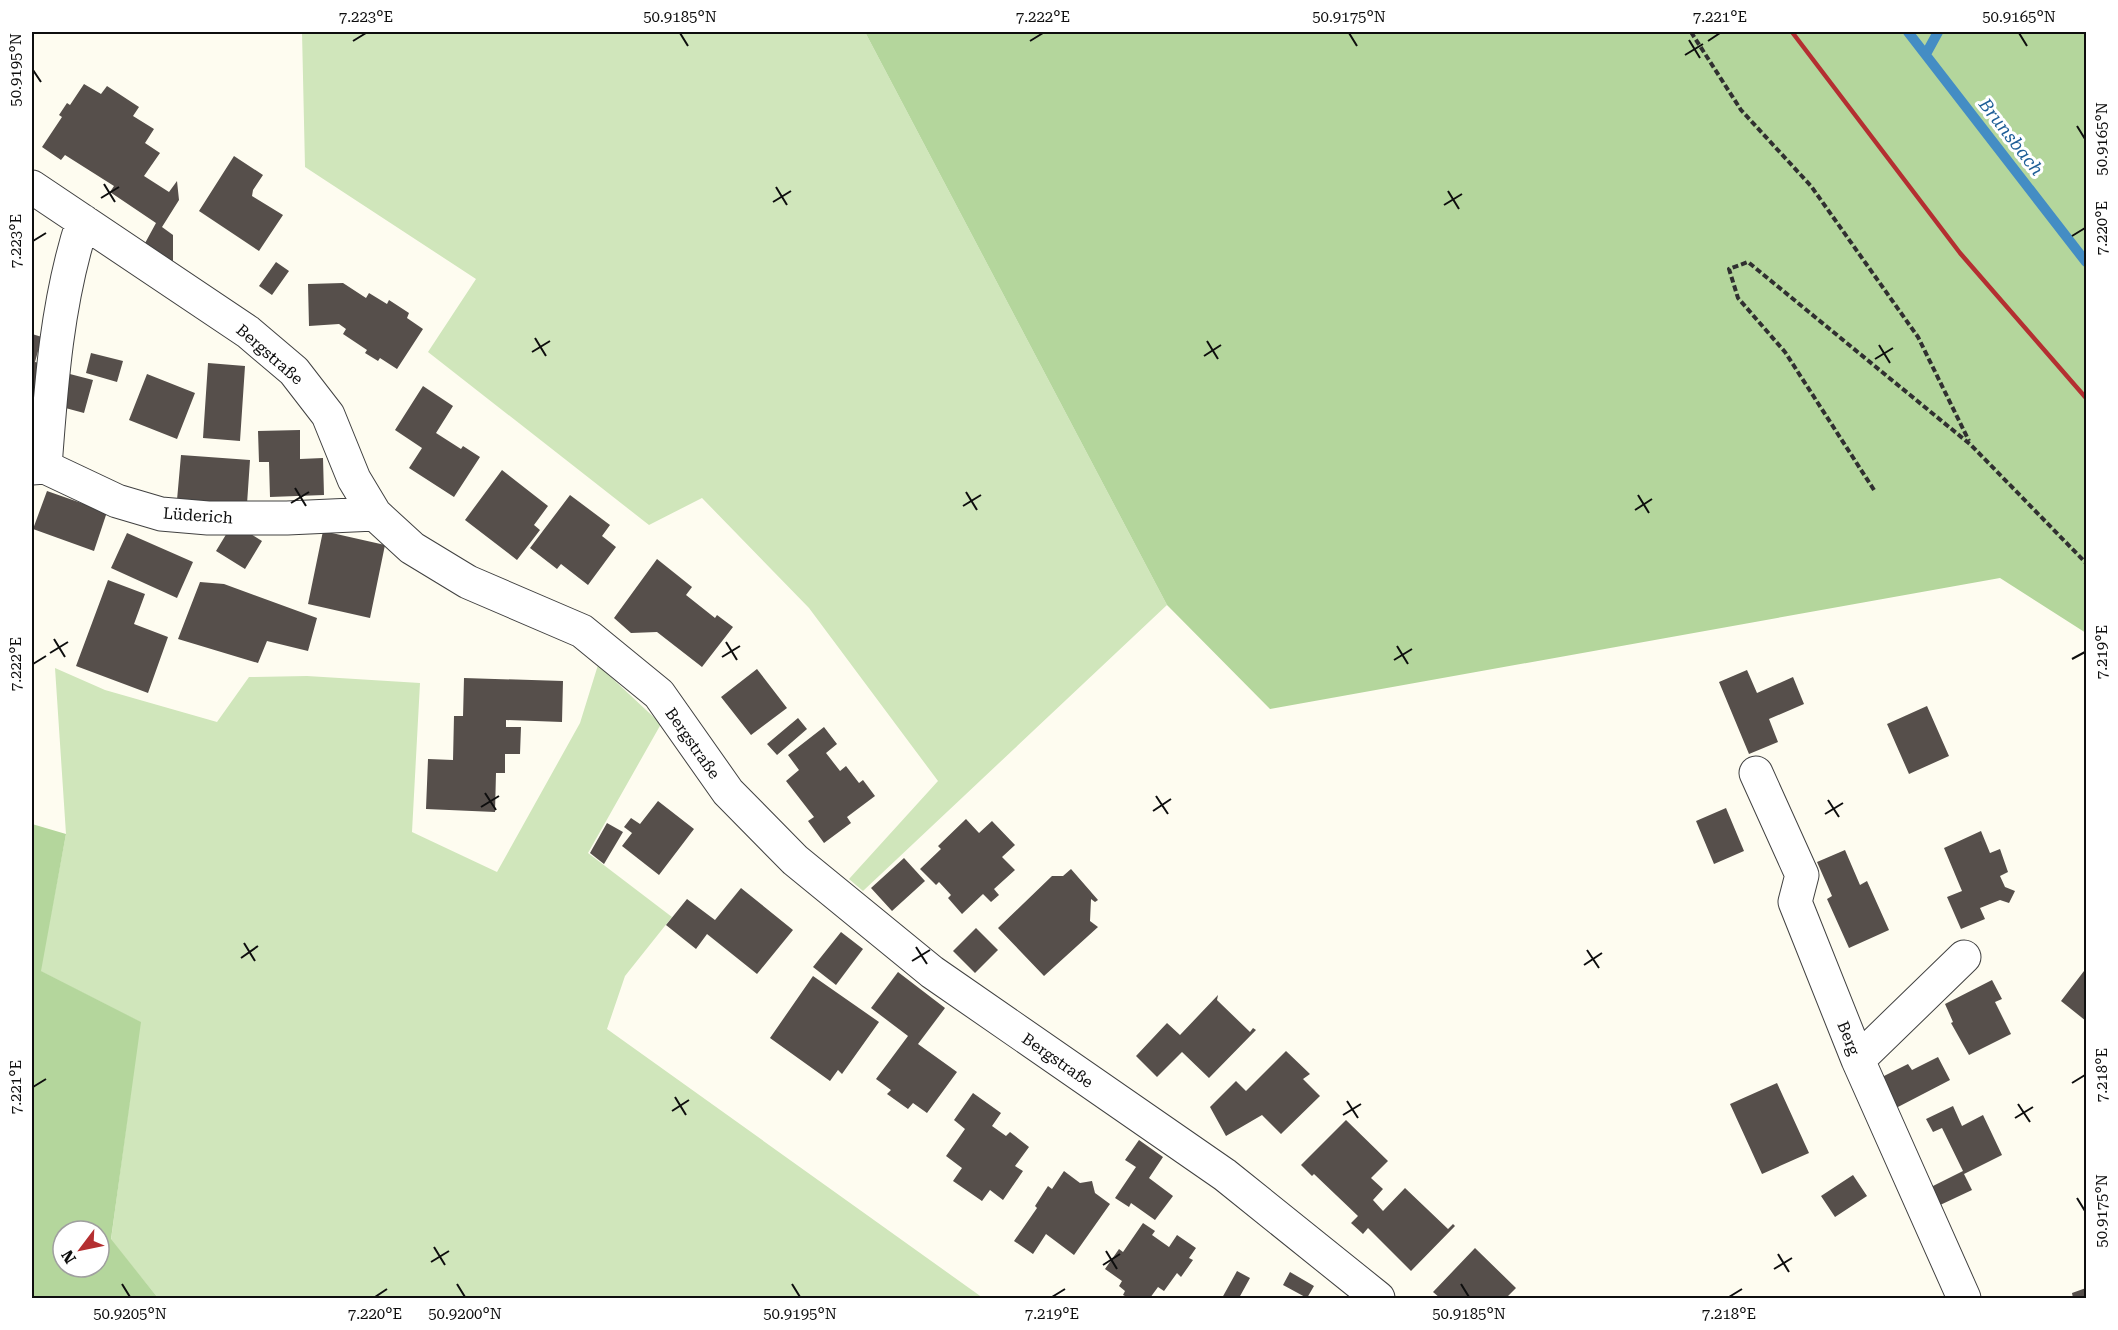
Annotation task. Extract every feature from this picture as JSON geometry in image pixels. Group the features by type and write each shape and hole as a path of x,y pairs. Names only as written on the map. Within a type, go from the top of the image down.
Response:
{"street":[{"name":"Bergstraße","path":"32,187 248,332 294,371 328,415 354,479 375,514 412,548 468,582 582,631 659,694 728,792 795,861 932,972 1225,1175 1378,1299"},
{"path":"38,467 72,254 83,222"},
{"name":"Lüderich","path":"38,467 117,501 161,514 208,518 287,518 375,514"},
{"name":"Berg","path":"1756,773 1802,875 1795,902 1858,1060 1964,1299"},
{"path":"1858,1060 1964,957"}],"path":[{"path":"1691,32 1741,110 1811,186 1918,337 1971,445"},
{"path":"1874,490 1785,352 1738,298 1729,268 1748,262 1971,445 2086,563"}],"green space":[{"path":"302,32 865,32 1167,605 863,891 849,879 938,781 809,608 702,498 649,525 428,352 476,279 305,167"},
{"path":"865,32 2086,32 2086,633 2000,578 1270,709 1167,605"},
{"path":"598,665 661,724 588,853 672,917 625,976 607,1029 983,1298 158,1298 111,1240 140,1022 40,971 66,834 55,668 105,690 217,722 249,677 307,676 420,683 412,832 497,872 580,723"},
{"path":"32,824 66,834 41,971 141,1022 111,1239 158,1298 32,1298"}],"building":[{"path":"84,84 101,94 107,86 139,107 133,116 154,129 145,143 160,153 144,176 169,192 177,181 179,200 162,227 173,235 173,266 144,245 156,223 110,192 114,186 65,155 61,160 42,147 62,117 59,115 67,103 70,105"},
{"path":"234,156 263,175 253,190 252,196 283,215 259,251 199,211"},
{"path":"276,262 289,271 272,295 259,286"},
{"path":"343,283 366,298 369,293 387,304 389,300 409,313 407,318 423,329 397,369 380,358 378,361 365,353 367,350 343,334 346,329 339,324 309,326 308,284"},
{"path":"32,334 42,337 35,362 44,364 37,399 32,398"},
{"path":"91,353 123,361 117,382 86,373"},
{"path":"208,363 245,366 240,441 203,438"},
{"path":"66,373 93,380 84,413 58,406"},
{"path":"147,374 195,393 177,439 129,420"},
{"path":"423,386 453,406 436,433 461,449 463,446 480,457 454,497 409,468 422,448 395,430"},
{"path":"300,430 300,459 323,458 324,495 270,497 269,462 259,462 258,431"},
{"path":"181,455 250,460 247,504 177,500"},
{"path":"502,470 548,506 534,525 540,530 517,560 465,520"},
{"path":"47,491 107,512 94,551 33,529"},
{"path":"570,495 610,525 602,536 616,547 588,585 561,564 557,569 530,548"},
{"path":"233,523 262,541 245,569 216,551"},
{"path":"323,531 385,545 370,618 308,604"},
{"path":"127,533 193,562 177,598 111,568"},
{"path":"657,559 692,587 686,595 715,618 717,615 733,627 702,667 657,632 631,633 614,618"},
{"path":"108,580 145,594 134,624 168,637 148,693 76,666"},
{"path":"200,582 224,584 317,618 308,651 267,641 258,663 178,639"},
{"path":"757,669 787,708 751,735 721,697"},
{"path":"1747,670 1757,693 1793,677 1804,704 1769,719 1778,742 1749,754 1719,682"},
{"path":"464,678 563,681 562,722 506,720 506,727 521,727 520,754 505,754 505,773 496,773 495,812 426,809 428,759 453,760 454,716 463,716"},
{"path":"1927,706 1949,756 1909,774 1887,724"},
{"path":"798,718 807,729 777,755 767,744"},
{"path":"824,727 837,744 826,753 840,771 846,766 859,783 863,780 875,796 847,817 851,823 824,843 808,821 814,817 786,781 799,770 788,755"},
{"path":"658,801 694,829 659,875 622,846 632,833 624,827 631,818 640,824"},
{"path":"1726,808 1744,851 1714,864 1696,821"},
{"path":"966,819 979,833 992,821 1015,845 1002,857 1015,870 994,889 999,895 991,902 983,894 962,914 948,898 951,895 939,882 936,885 920,869 941,849 938,846"},
{"path":"607,823 623,832 604,864 590,853"},
{"path":"1981,831 1990,853 2000,849 2008,872 2000,876 2005,887 2015,891 2009,903 2000,900 1980,908 1985,919 1961,929 1947,897 1962,891 1944,848"},
{"path":"1845,850 1860,885 1867,881 1889,930 1849,948 1827,899 1832,896 1817,862"},
{"path":"904,858 925,881 892,911 871,888"},
{"path":"1071,869 1098,900 1095,902 1091,899 1090,921 1098,927 1044,976 998,928 1052,876 1063,876"},
{"path":"741,888 793,930 757,974 707,934 696,949 666,925 687,899 715,920"},
{"path":"976,928 998,950 975,973 953,951"},
{"path":"841,932 863,949 836,985 813,967"},
{"path":"2084,971 2086,972 2086,1021 2061,1001"},
{"path":"898,972 945,1008 918,1044 957,1072 927,1113 913,1103 908,1109 887,1094 891,1090 876,1079 908,1036 871,1008"},
{"path":"813,976 879,1022 842,1074 838,1070 830,1081 770,1038"},
{"path":"1992,980 2002,999 1995,1002 2011,1034 1969,1055 1951,1023 1953,1022 1945,1004"},
{"path":"1218,995 1217,1000 1250,1032 1253,1028 1256,1030 1209,1078 1182,1052 1157,1077 1136,1056 1167,1023 1180,1035"},
{"path":"1286,1051 1310,1074 1303,1079 1320,1096 1281,1134 1262,1115 1226,1136 1210,1107 1236,1081 1246,1091"},
{"path":"1938,1057 1950,1080 1896,1108 1880,1078 1908,1064 1912,1070"},
{"path":"1777,1083 1809,1153 1762,1174 1730,1104"},
{"path":"973,1093 1001,1113 992,1126 1006,1136 1010,1132 1029,1147 1015,1166 1023,1171 1003,1200 990,1190 982,1201 953,1181 962,1168 946,1156 965,1129 954,1120"},
{"path":"1953,1106 1962,1126 1983,1115 2002,1155 1964,1174 1972,1190 1938,1206 1929,1188 1963,1171 1942,1128 1933,1132 1926,1119"},
{"path":"1346,1120 1388,1161 1371,1178 1383,1189 1373,1200 1383,1211 1405,1188 1448,1229 1453,1224 1455,1226 1411,1271 1368,1228 1363,1234 1351,1223 1358,1216 1314,1174 1312,1176 1301,1165"},
{"path":"1139,1140 1163,1157 1149,1178 1173,1196 1155,1220 1131,1203 1129,1207 1115,1198 1136,1167 1125,1160"},
{"path":"1064,1171 1080,1183 1092,1181 1095,1193 1110,1204 1074,1255 1046,1234 1033,1254 1014,1241 1037,1208 1035,1206 1048,1186 1052,1189"},
{"path":"1853,1175 1867,1196 1835,1217 1821,1196"},
{"path":"1143,1223 1155,1231 1152,1235 1169,1247 1177,1235 1196,1248 1189,1258 1193,1260 1181,1277 1177,1273 1164,1291 1158,1287 1150,1298 1129,1298 1123,1295 1125,1291 1119,1286 1122,1281 1105,1269 1119,1249 1123,1252"},
{"path":"1475,1248 1516,1288 1506,1298 1440,1298 1433,1292"},
{"path":"1237,1271 1250,1278 1239,1298 1222,1298"},
{"path":"1290,1272 1314,1286 1307,1298 1283,1285"},
{"path":"2086,1288 2086,1298 2073,1298 2072,1293"}],"waterway":[{"name":"Brunsbach","path":"1908,32 2086,262"},
{"path":"1926,54 1938,32"}],"railway":[{"path":"1792,32 1960,253 2086,398"}]}
